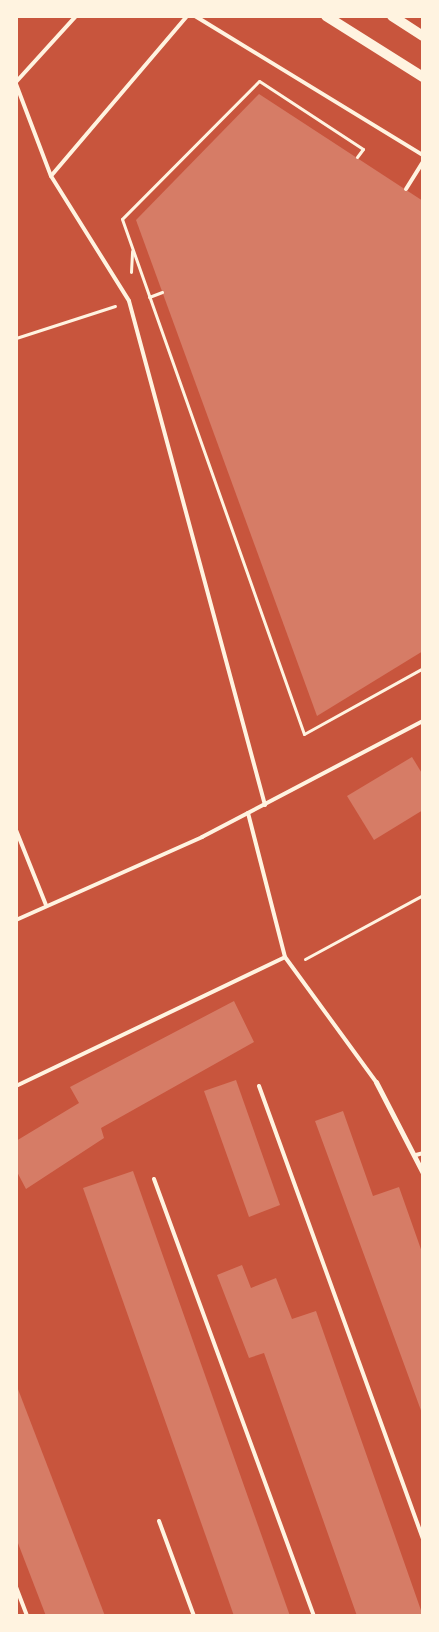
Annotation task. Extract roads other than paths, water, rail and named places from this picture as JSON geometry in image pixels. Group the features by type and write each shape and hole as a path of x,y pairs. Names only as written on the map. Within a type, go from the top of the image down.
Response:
{"main road":[{"path":"326,16 423,78"},
{"path":"392,16 423,36"}],"street":[{"path":"376,1082 416,1155 423,1173"}],"lane":[{"path":"76,16 16,83 52,176 129,301 265,805"},
{"path":"52,176 187,16"},
{"path":"195,16 423,155"},
{"path":"406,190 423,162"},
{"path":"16,920 265,805 423,721"},
{"path":"248,812 285,957 376,1082"},
{"path":"16,830 46,905"},
{"path":"16,1086 285,957"},
{"path":"259,1086 423,1540"},
{"path":"416,1155 423,1153"},
{"path":"154,1179 314,1616"},
{"path":"159,1521 194,1616"},
{"path":"16,1587 27,1616"}]}
